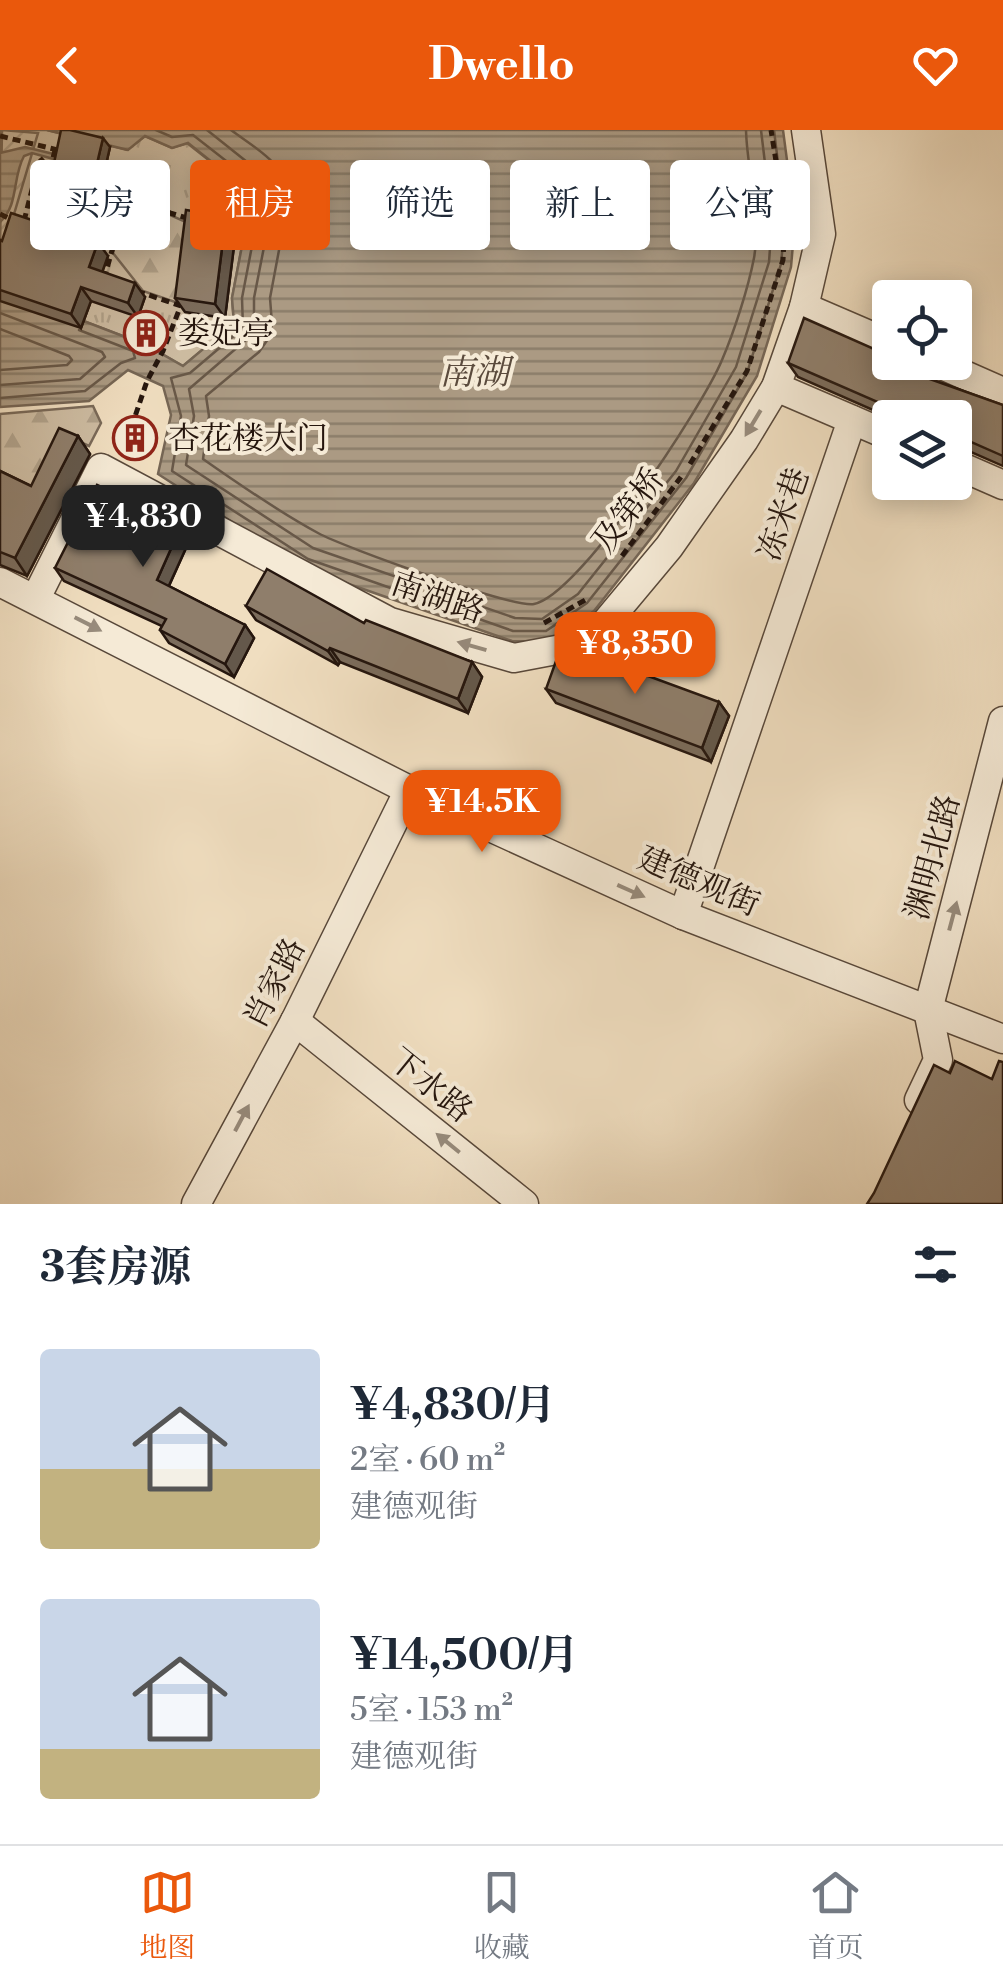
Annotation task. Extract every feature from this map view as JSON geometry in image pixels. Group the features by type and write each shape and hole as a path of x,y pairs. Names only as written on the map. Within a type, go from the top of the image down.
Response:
{"street":[{"name":"南湖路","path":"128,483 390,622 514,658 588,644 669,547 744,440 776,386 804,307 821,234 806,130"},
{"path":"804,307 872,336"},
{"path":"972,379 1003,392"},
{"path":"776,386 872,428"},
{"name":"冻米巷","path":"683,915 852,420"},
{"path":"36,598 101,468 128,483"},
{"path":"972,471 1003,485"},
{"name":"建德观街","path":"0,582 409,790 683,915 1003,1039"},
{"name":"渊明北路","path":"928,1010 996,779 1003,722"},
{"name":"肖家路","path":"196,1204 295,1021 409,790"},
{"path":"904,1132 938,1060 928,1010"},
{"name":"下水路","path":"295,1021 524,1204"}],"path":[{"name":"及第桥","path":"613,568 688,467 748,371 782,260 785,217 771,130"},
{"path":"0,136 74,154"},
{"path":"52,160 55,150"},
{"path":"92,158 100,160"},
{"path":"0,214 23,224 30,197"},
{"path":"170,210 190,220"},
{"path":"9,236 15,221"},
{"path":"112,250 104,280 119,285"},
{"path":"128,483 122,457 147,381 181,306 183,289"},
{"path":"135,290 181,306"},
{"path":"379,585 434,604"},
{"name":"及第桥","path":"533,630 592,596"}],"green space":[{"path":"0,130 47,130 127,150 145,136 172,148 187,143 209,160 190,160 190,250 241,250 232,298 234,324 183,366 146,345 0,289"},
{"path":"2,130 38,133 4,248 0,247"},
{"path":"170,215 186,222 178,303 143,291 113,253 170,250"},
{"path":"93,406 101,423 89,446 74,439 43,495 0,474 0,414"}],"water":[{"name":"南湖","path":"47,130 783,130 787,160 670,160 670,250 792,250 791,267 757,376 694,483 594,611 548,642 512,641 303,568 158,474 171,415 163,386 128,370 89,401 0,407 0,289 146,345 183,366 234,323 232,298 241,250 330,250 330,160 209,160 188,143 172,148 145,136 128,150"},
{"path":"25,147 76,160 32,153 24,156 10,208 0,222 0,153"}],"building":[{"path":"61,130 103,138 98,160 55,160"},
{"path":"186,210 190,211 190,250 222,250 215,304 175,298"},
{"path":"11,213 30,219 30,250 95,250 89,267 135,283 128,303 81,287 71,314 0,290 2,241"},
{"path":"804,318 872,348 872,380 933,380 1003,405 1003,456 972,442 972,400 873,400 788,363"},
{"path":"59,428 78,436 15,558 0,552 0,471 31,486"},
{"path":"97,485 182,524 157,580 245,625 225,664 160,630 166,619 55,568"},
{"path":"267,569 364,623 366,620 472,662 458,699 330,648 328,651 246,606"},
{"path":"591,655 719,702 702,748 546,689 556,661"},
{"path":"955,1061 992,1079 999,1061 1003,1062 1003,1204 867,1204 934,1065 950,1073"}],"place":[{"name":"娄妃亭","path":"146,333"},
{"name":"杏花楼大门","path":"135,438"}]}
